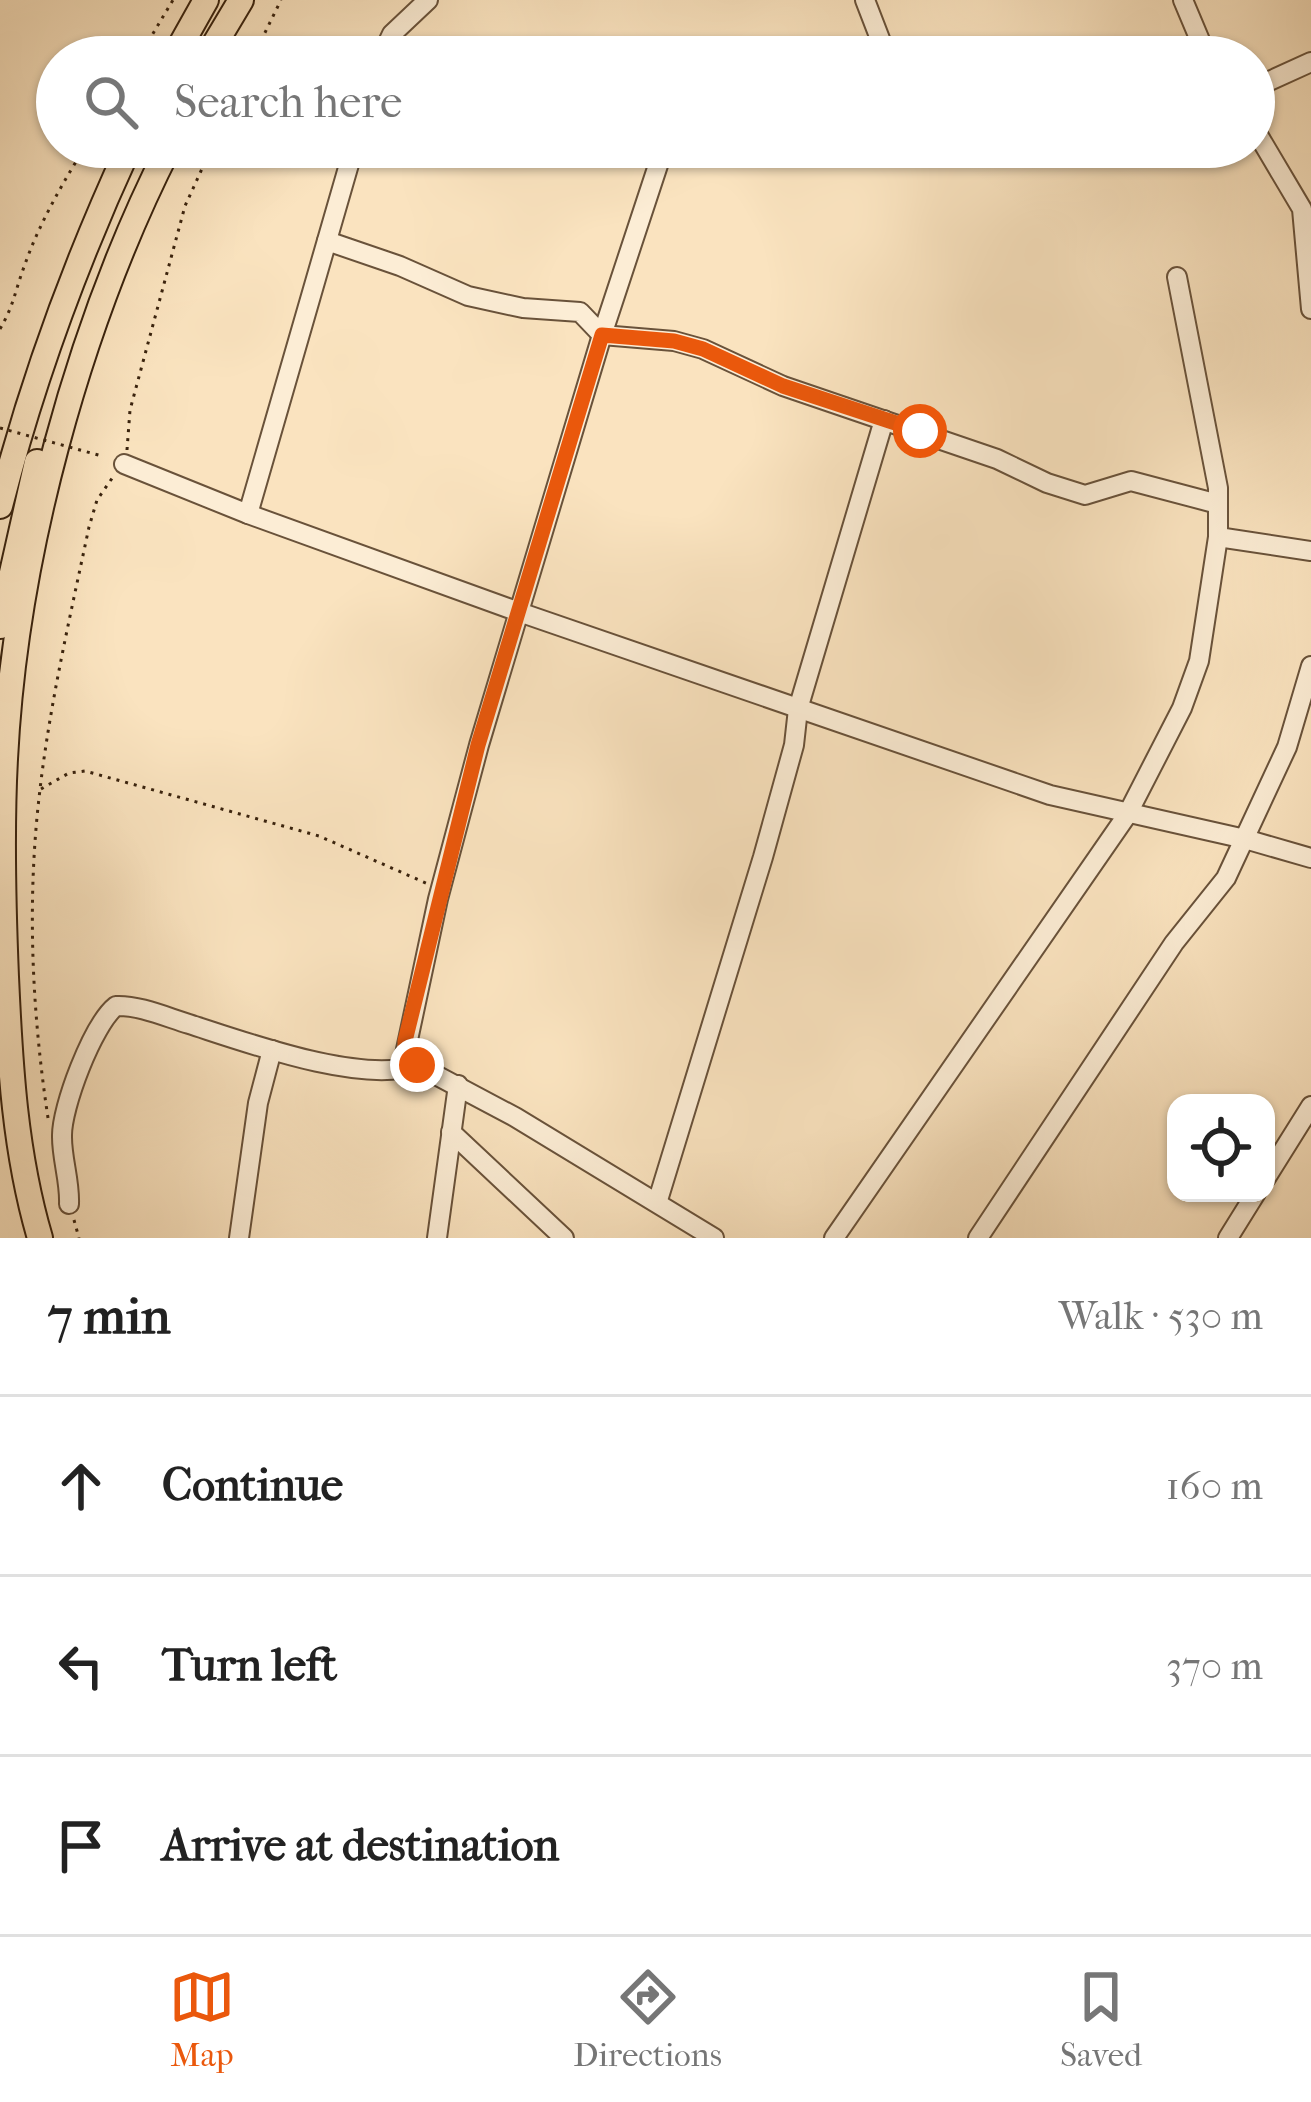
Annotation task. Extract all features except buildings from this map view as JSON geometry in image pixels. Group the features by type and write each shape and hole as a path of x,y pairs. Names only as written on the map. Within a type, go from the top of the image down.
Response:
{"main road":[{"path":"186,36 206,0"},
{"path":"221,36 236,6"},
{"path":"0,432 56,285 115,168"},
{"path":"0,506 26,401 117,168"},
{"path":"0,626 33,477 59,388 148,168"},
{"path":"40,1238 27,1194 13,1103 8,1019 2,821 15,666 49,475 62,429 103,299 160,168"}],"street":[{"path":"391,36 428,0"},
{"path":"865,0 878,36"},
{"path":"1183,0 1198,36"},
{"path":"1275,78 1311,62"},
{"path":"1275,158 1306,203 1311,309"},
{"path":"248,514 348,168"},
{"path":"657,168 519,611 441,889 405,1054 714,1238"},
{"path":"327,242 482,299 580,312 602,335 674,341 703,349 783,386 1085,495 1131,481 1218,504"},
{"path":"834,1238 1126,814 1182,708 1199,661 1218,537 1218,504 1204,401 1177,277"},
{"path":"658,1201 763,857 794,745 798,709 884,420"},
{"path":"124,464 248,514 519,611 1050,795 1311,858"},
{"path":"1218,537 1311,551"},
{"path":"978,1238 1174,943 1226,878 1287,747 1311,666"},
{"path":"69,1204 64,1118 101,1020 116,1006 272,1050 373,1072 417,1065"},
{"path":"238,1238 258,1103 272,1050"},
{"path":"436,1238 458,1085"},
{"path":"1275,1164 1311,1106"},
{"path":"451,1132 564,1238"},
{"path":"1228,1238 1250,1202"}],"path":[{"path":"152,36 173,0"},
{"path":"263,36 281,0"},
{"path":"0,329 17,296 34,243 74,168"},
{"path":"49,1126 32,948 40,790 53,701 89,527 98,500 124,464 130,410 179,227 203,168"},
{"path":"0,432 102,456"},
{"path":"40,790 68,773 86,771 319,836 441,889"},
{"path":"69,1204 79,1238"}],"route":[{"path":"417,1065 405,1054 405,1041 449,855 602,335 674,341 703,349 783,386 920,431"}]}
